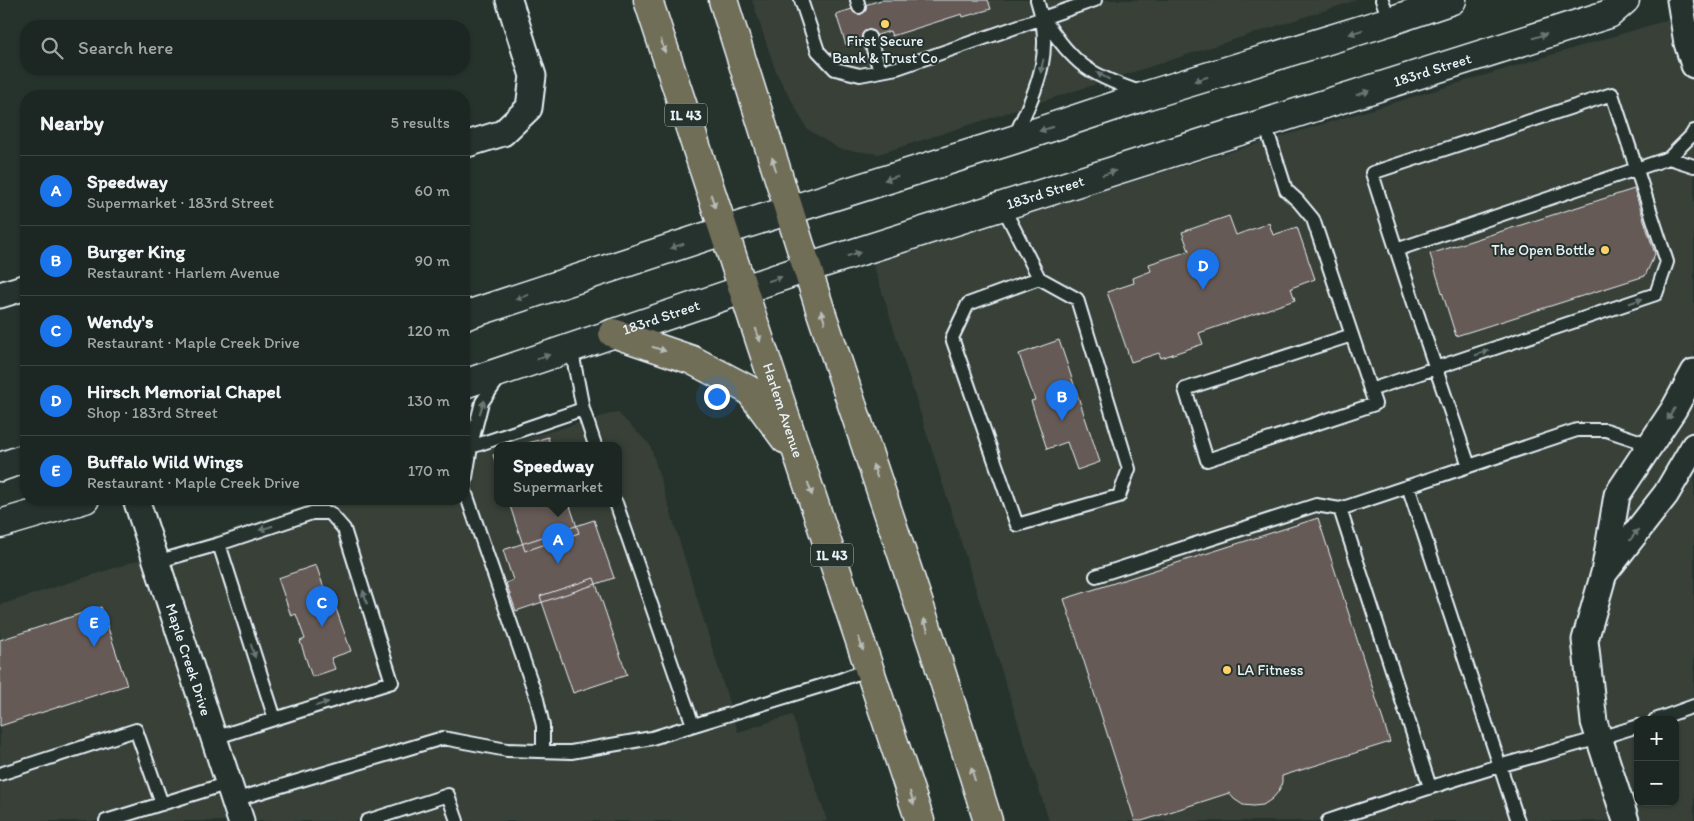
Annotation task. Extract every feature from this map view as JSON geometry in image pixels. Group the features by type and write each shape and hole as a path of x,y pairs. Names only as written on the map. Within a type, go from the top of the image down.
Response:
{"main road":[{"name":"Harlem Avenue","path":"648,0 742,289 920,821"},
{"path":"722,0 807,268 934,649 988,821"},
{"path":"613,333 692,360 749,390 799,456"}],"street":[{"path":"470,143 503,132 530,108 534,76 509,0"},
{"path":"470,314 723,231 1013,140 1148,95 1386,11 1452,0"},
{"name":"183rd Street","path":"470,382 807,268 1609,14 1625,0"},
{"path":"1680,0 1687,43 1694,66"},
{"path":"0,295 20,289"},
{"path":"1626,821 1594,722 1585,640 1604,573 1617,495 1674,409 1694,372"},
{"path":"1604,573 1666,494 1694,446"},
{"path":"0,467 20,460"},
{"path":"0,524 65,505"},
{"name":"Maple Creek Drive","path":"138,505 235,801"}],"lane":[{"path":"801,0 818,51 835,70 860,75 897,68 1095,0"},
{"path":"1013,140 1037,85 1044,60 1043,18 1037,0"},
{"path":"1043,18 1064,47 1082,65 1116,83 1148,95"},
{"path":"869,37 880,71"},
{"path":"1370,390 1436,368 1656,294 1667,262 1612,94 1372,173 1396,250 1436,368 1469,466"},
{"path":"1265,124 1286,190 1314,219 1375,404 1207,460 1184,389 1352,335"},
{"path":"1396,250 1669,158 1694,131"},
{"path":"1669,158 1694,166"},
{"path":"1003,207 1039,278 1077,299 1129,469 1119,496 1017,525 952,338 968,304 1039,278"},
{"path":"571,348 583,410 595,442"},
{"path":"470,453 482,402 505,370"},
{"path":"471,447 583,410"},
{"path":"1096,576 1316,505 1340,509 1577,430 1606,430 1651,445"},
{"path":"1408,486 1518,821"},
{"path":"470,505 537,699 543,726 542,751"},
{"path":"617,507 693,725"},
{"path":"1340,509 1430,787"},
{"path":"156,562 219,544 312,513 330,513 344,529 392,682 214,738"},
{"path":"219,544 275,718"},
{"path":"106,821 162,804 235,801 443,738 507,750 571,752 652,738 837,681 869,669"},
{"path":"1666,716 1694,706"},
{"path":"1328,821 1430,787 1634,727"},
{"path":"0,774 136,730 162,804"},
{"path":"367,821 448,795 457,821"}],"shaded area":[{"path":"752,0 1357,0 879,154 839,149 807,129 776,72"},
{"path":"1694,12 1694,821 1049,821 872,260"},
{"path":"617,412 650,445 738,732 792,715 827,821 0,821 0,605 308,505 470,505 470,455 494,448 494,507 622,507 622,442 514,442"}],"building":[{"name":"First Secure Bank & Trust Co","path":"881,0 988,0 991,9 963,17 962,14 892,36 890,31 846,45 836,14"},
{"path":"1634,189 1655,254 1645,276 1456,336 1430,254"},
{"path":"1229,216 1236,235 1269,223 1273,235 1297,227 1315,279 1291,288 1295,300 1199,333 1203,344 1161,358 1159,353 1131,362 1107,292 1134,283 1133,278 1151,271 1149,264 1189,251 1182,232"},
{"path":"1059,340 1100,462 1077,470 1067,442 1047,449 1031,401 1035,400 1019,354"},
{"path":"548,437 549,442 532,442"},
{"path":"510,507 570,507 579,533 525,551"},
{"name":"LA Fitness","path":"1318,518 1390,742 1282,776 1279,791 1263,805 1243,805 1229,793 1142,821 1135,821 1064,599"},
{"path":"594,520 614,578 516,611 506,583 513,580 503,550"},
{"path":"316,565 326,594 330,592 351,651 331,658 335,669 312,677 300,641 305,639 296,614 291,616 278,578"},
{"path":"594,578 627,675 573,693 540,596"},
{"path":"101,607 127,685 0,726 0,640"}],"place":[{"name":"First Secure Bank & Trust Co","path":"885,24"},
{"name":"The Open Bottle","path":"1605,250"},
{"name":"Hirsch Memorial Chapel","path":"1203,290"},
{"name":"Burger King","path":"1062,421"},
{"name":"Speedway","path":"558,564"},
{"name":"Wendy's","path":"322,627"},
{"name":"Buffalo Wild Wings","path":"94,647"},
{"name":"LA Fitness","path":"1227,670"}]}
